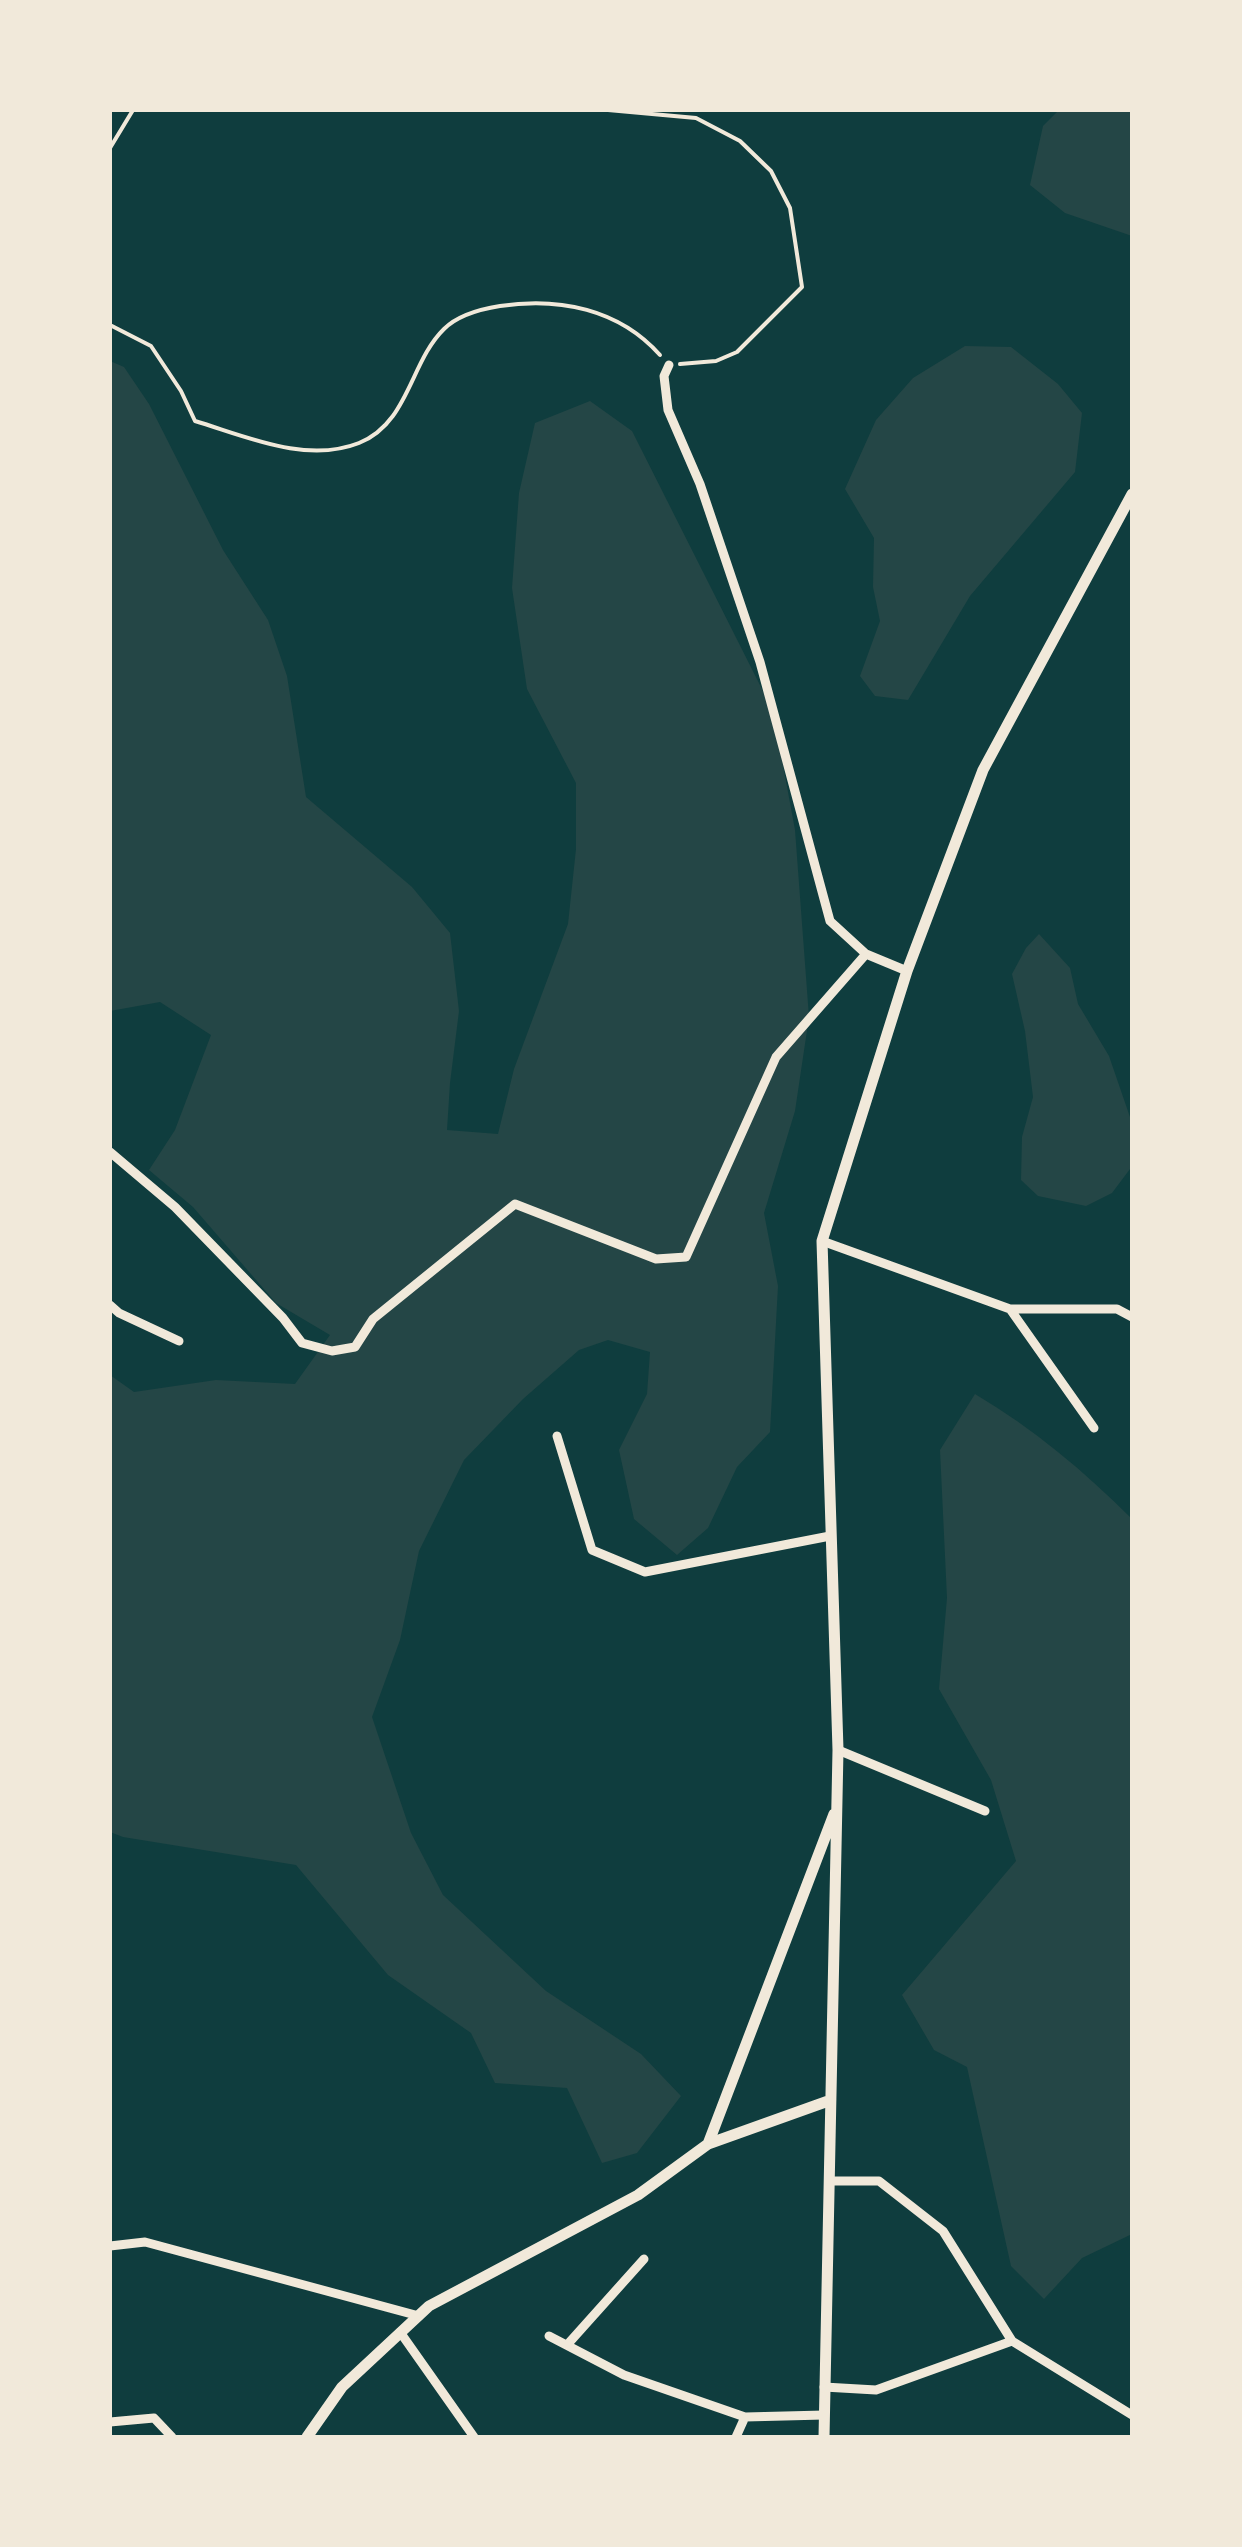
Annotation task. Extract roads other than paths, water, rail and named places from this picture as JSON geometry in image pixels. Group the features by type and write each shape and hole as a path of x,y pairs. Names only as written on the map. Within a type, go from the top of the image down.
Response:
{"street":[{"path":"669,365 664,376 668,410 700,484 760,662 830,921 866,954 907,971"},
{"path":"824,2437 838,1750 822,1241 907,971 983,770 1132,494"},
{"path":"110,1152 175,1207 302,1342 332,1352 355,1346 373,1320 515,1204 656,1259 686,1258 776,1057 866,954"},
{"path":"822,1241 1010,1310 1117,1309 1132,1317"},
{"path":"110,1305 179,1341"},
{"path":"1010,1310 1094,1428"},
{"path":"557,1436 592,1550 645,1572 830,1536"},
{"path":"838,1750 985,1811"},
{"path":"708,2144 837,1806"},
{"path":"307,2437 342,2387 429,2306 638,2195 708,2144 831,2100"},
{"path":"829,2181 879,2182 943,2230 1012,2341 1132,2414"},
{"path":"110,2246 144,2242 419,2316"},
{"path":"567,2345 644,2260"},
{"path":"400,2332 474,2437"},
{"path":"549,2336 624,2375 745,2417 824,2415"},
{"path":"824,2387 876,2390 1012,2341"},
{"path":"736,2437 745,2417"},
{"path":"110,2422 154,2418 172,2437"}]}
